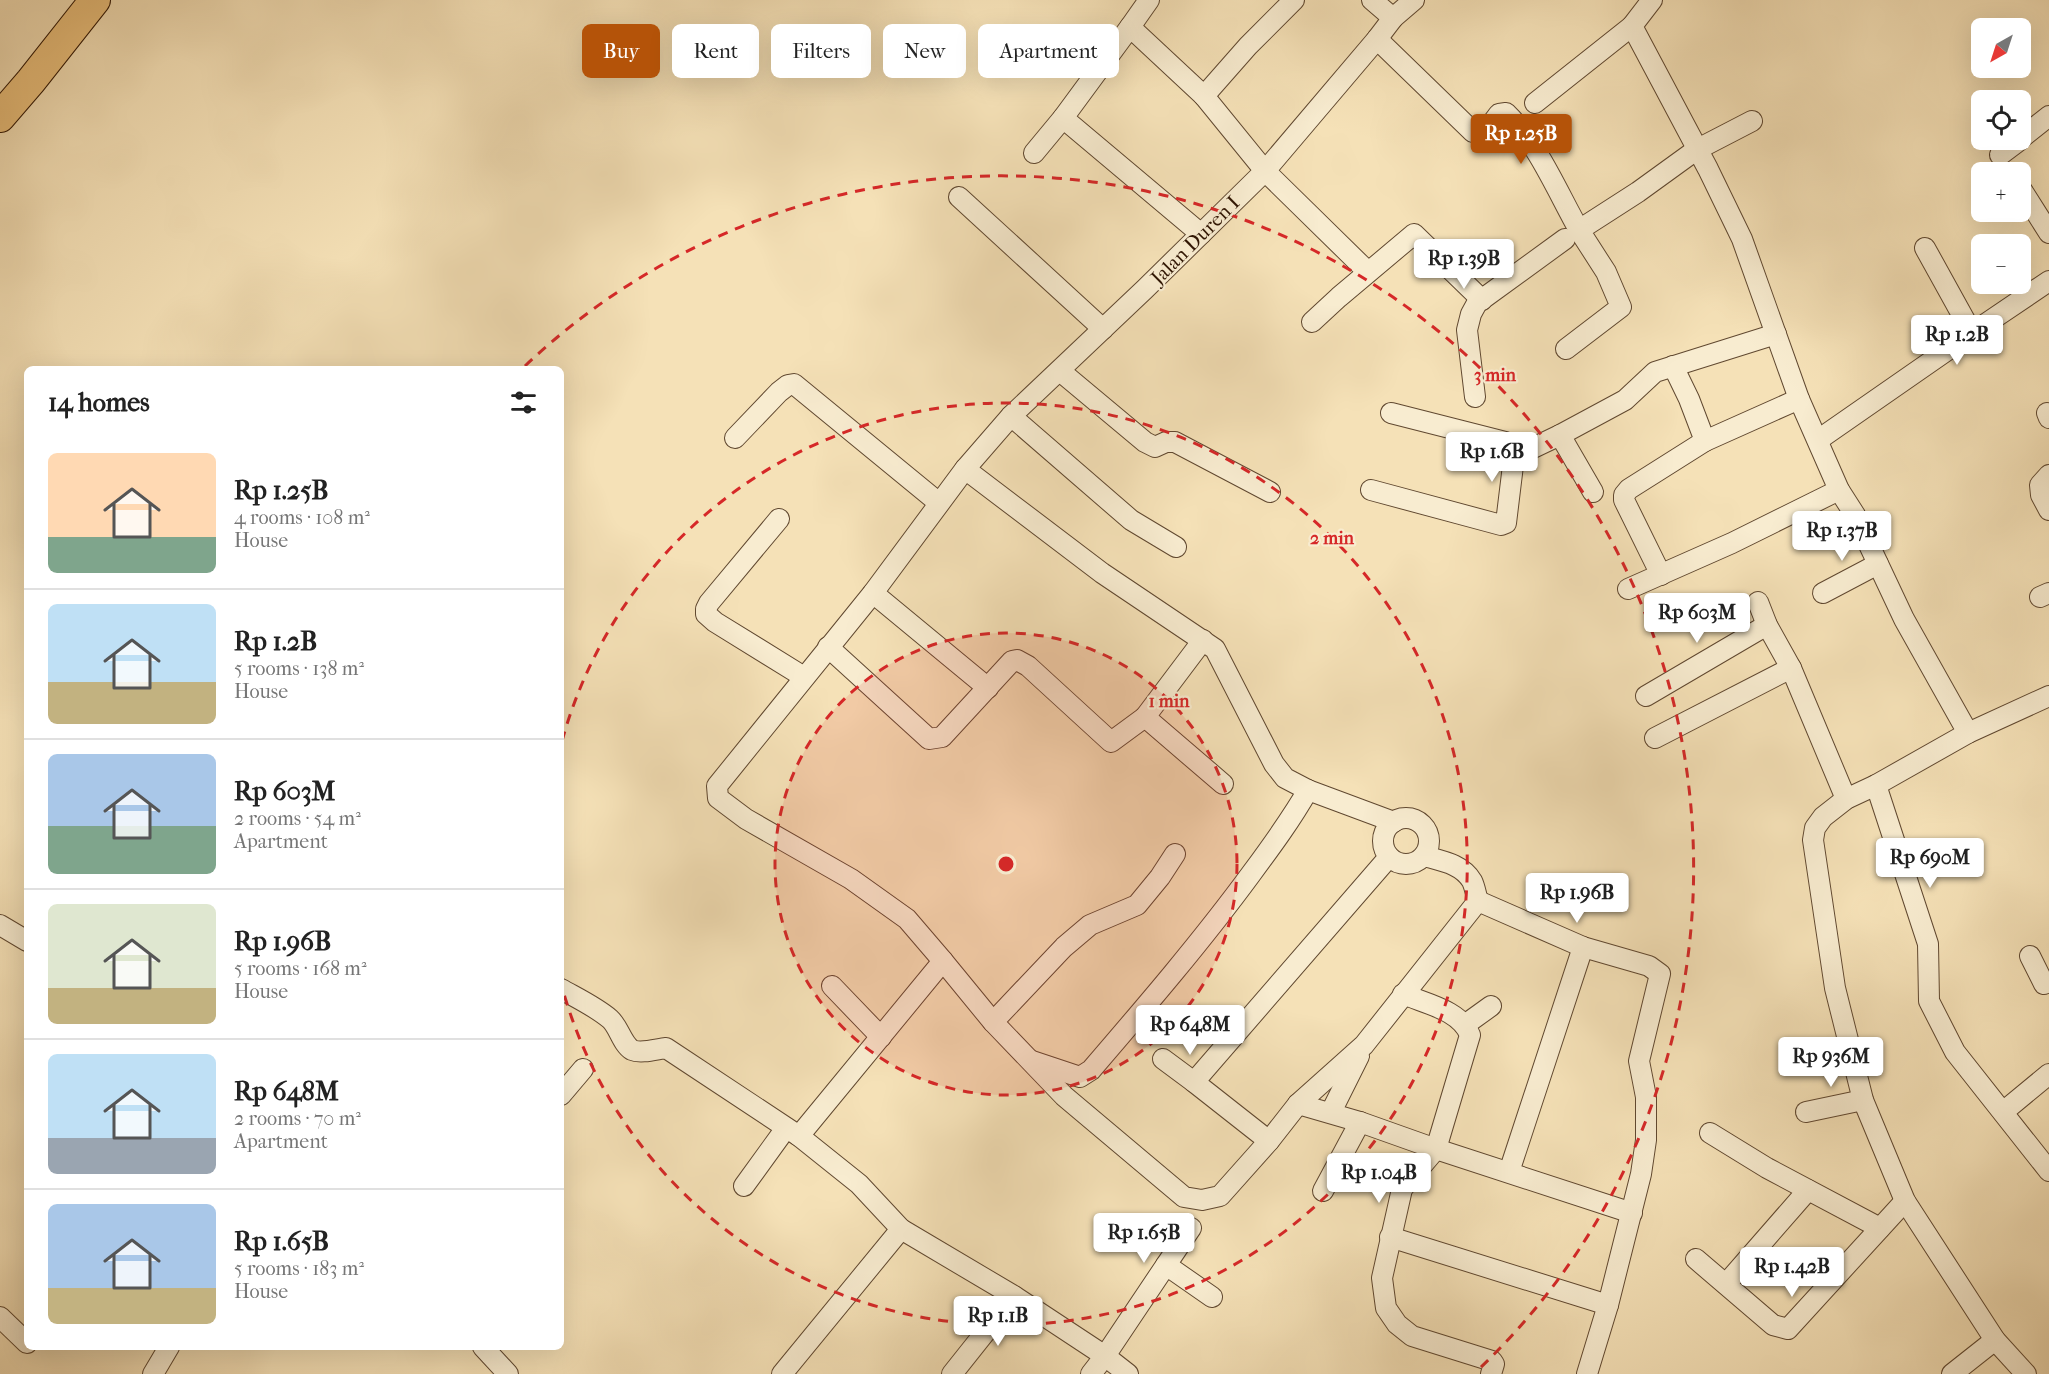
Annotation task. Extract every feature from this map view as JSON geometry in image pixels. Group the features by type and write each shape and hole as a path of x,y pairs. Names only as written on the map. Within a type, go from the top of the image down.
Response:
{"highway":[{"path":"0,117 95,0"}],"street":[{"path":"1034,153 1063,118 1149,0"},
{"path":"1204,96 1248,46 1294,0"},
{"path":"1372,0 1393,18"},
{"name":"Jalan Duren I","path":"943,961 907,919 851,879 746,819 718,798 717,786 873,593 965,469 1011,416 1265,171 1393,18 1414,0"},
{"path":"1535,103 1632,26 1652,0"},
{"path":"1632,26 1674,103 1742,239 1799,399 1839,490 1855,515 1904,619 1968,733"},
{"path":"1130,27 1204,96 1265,171 1368,272"},
{"path":"1377,39 1473,132 1479,133 1486,130 1499,114 1506,113 1536,154 1572,234 1606,272 1621,307 1566,349"},
{"path":"2031,130 2049,116"},
{"path":"1063,118 1202,234"},
{"path":"1474,396 1467,330 1471,314 1477,303 1572,234 1638,192 1696,150 1752,121"},
{"path":"2000,155 2006,150"},
{"path":"959,197 1103,329"},
{"path":"2031,204 2049,233"},
{"path":"1312,322 1414,234 1482,300"},
{"path":"1925,248 1972,333"},
{"path":"1818,440 2049,281"},
{"path":"1514,457 1625,400 1638,390 1649,376 1672,366 1776,334"},
{"path":"1672,366 1689,399 1705,441"},
{"path":"1060,371 1145,442 1155,447 1166,442 1175,442 1270,492"},
{"path":"735,438 779,392 788,385 794,384 939,503"},
{"path":"1660,575 1624,500 1624,495 1629,489 1705,441 1799,399"},
{"path":"1371,490 1504,525 1506,523 1514,457 1513,447 1505,442 1391,413"},
{"path":"1011,416 1131,520 1176,547"},
{"path":"1560,435 1593,492"},
{"path":"965,469 1102,573 1215,649 1274,764 1285,778 1308,790 1394,822"},
{"path":"2049,475 2040,485 2041,495 2049,510"},
{"path":"1629,589 1732,543 1839,490"},
{"path":"779,519 709,603 706,614 715,622 804,677"},
{"path":"1823,593 1878,564"},
{"path":"873,593 988,688"},
{"path":"1758,602 1767,625 1791,668 1846,799"},
{"path":"1646,696 1767,625"},
{"path":"828,647 929,739 942,737 1012,661 1017,660 1028,666 1111,742 1145,717 1203,640"},
{"path":"1655,738 1791,668"},
{"path":"2026,1374 1995,1340 1905,1201 1863,1100 1835,988 1813,840 1815,828 1822,817 1846,799 1876,785 1968,733 2049,696"},
{"path":"1145,717 1223,784"},
{"path":"1876,785 1928,944 1929,1001 1955,1052 2049,1171"},
{"path":"1029,1060 1080,1077 1091,1070 1160,991 1236,894 1295,813 1308,790"},
{"path":"1412,819 1426,830 1429,839 1428,848 1424,856 1414,863 1401,864 1389,857 1383,845 1385,832 1394,822 1412,819"},
{"path":"993,1022 1064,947 1090,925 1137,905 1175,855"},
{"path":"1424,856 1454,864 1464,872 1473,882 1478,901"},
{"path":"1194,1082 1389,857"},
{"path":"1478,901 1583,947 1649,966 1660,974 1639,1061 1646,1097 1646,1140 1632,1213 1587,1374"},
{"path":"744,1186 881,1037 943,961 993,1022 1064,1096 1184,1197 1202,1200 1220,1196 1269,1141 1298,1104 1364,1045 1478,901"},
{"path":"0,926 24,939"},
{"path":"1509,1172 1583,947"},
{"path":"832,986 881,1037"},
{"path":"564,991 609,1019 633,1050 666,1048 792,1132 859,1184 901,1229 1014,1296 1106,1356 1128,1374"},
{"path":"1403,994 1459,1017 1466,1024 1470,1035 1436,1149 1402,1189 1382,1278 1386,1308 1397,1324 1412,1336 1492,1361 1494,1364 1491,1374"},
{"path":"1466,1024 1491,1006"},
{"path":"1331,1112 1364,1045"},
{"path":"1163,1059 1269,1141"},
{"path":"564,1091 583,1069"},
{"path":"2003,1112 2049,1074"},
{"path":"1806,1112 1863,1100"},
{"path":"1298,1104 1331,1112 1632,1213"},
{"path":"1323,1191 1360,1122"},
{"path":"1710,1133 1808,1190 1880,1228"},
{"path":"1726,1284 1808,1190"},
{"path":"1696,1259 1773,1325 1788,1329 1905,1201"},
{"path":"1091,1374 1106,1356 1191,1228"},
{"path":"782,1374 901,1229"},
{"path":"1390,1237 1608,1305"},
{"path":"1166,1265 1212,1297"},
{"path":"952,1374 1014,1296"},
{"path":"0,1317 24,1340"},
{"path":"1952,1374 1995,1340"},
{"path":"153,1374 166,1350"},
{"path":"486,1350 508,1374"}]}
